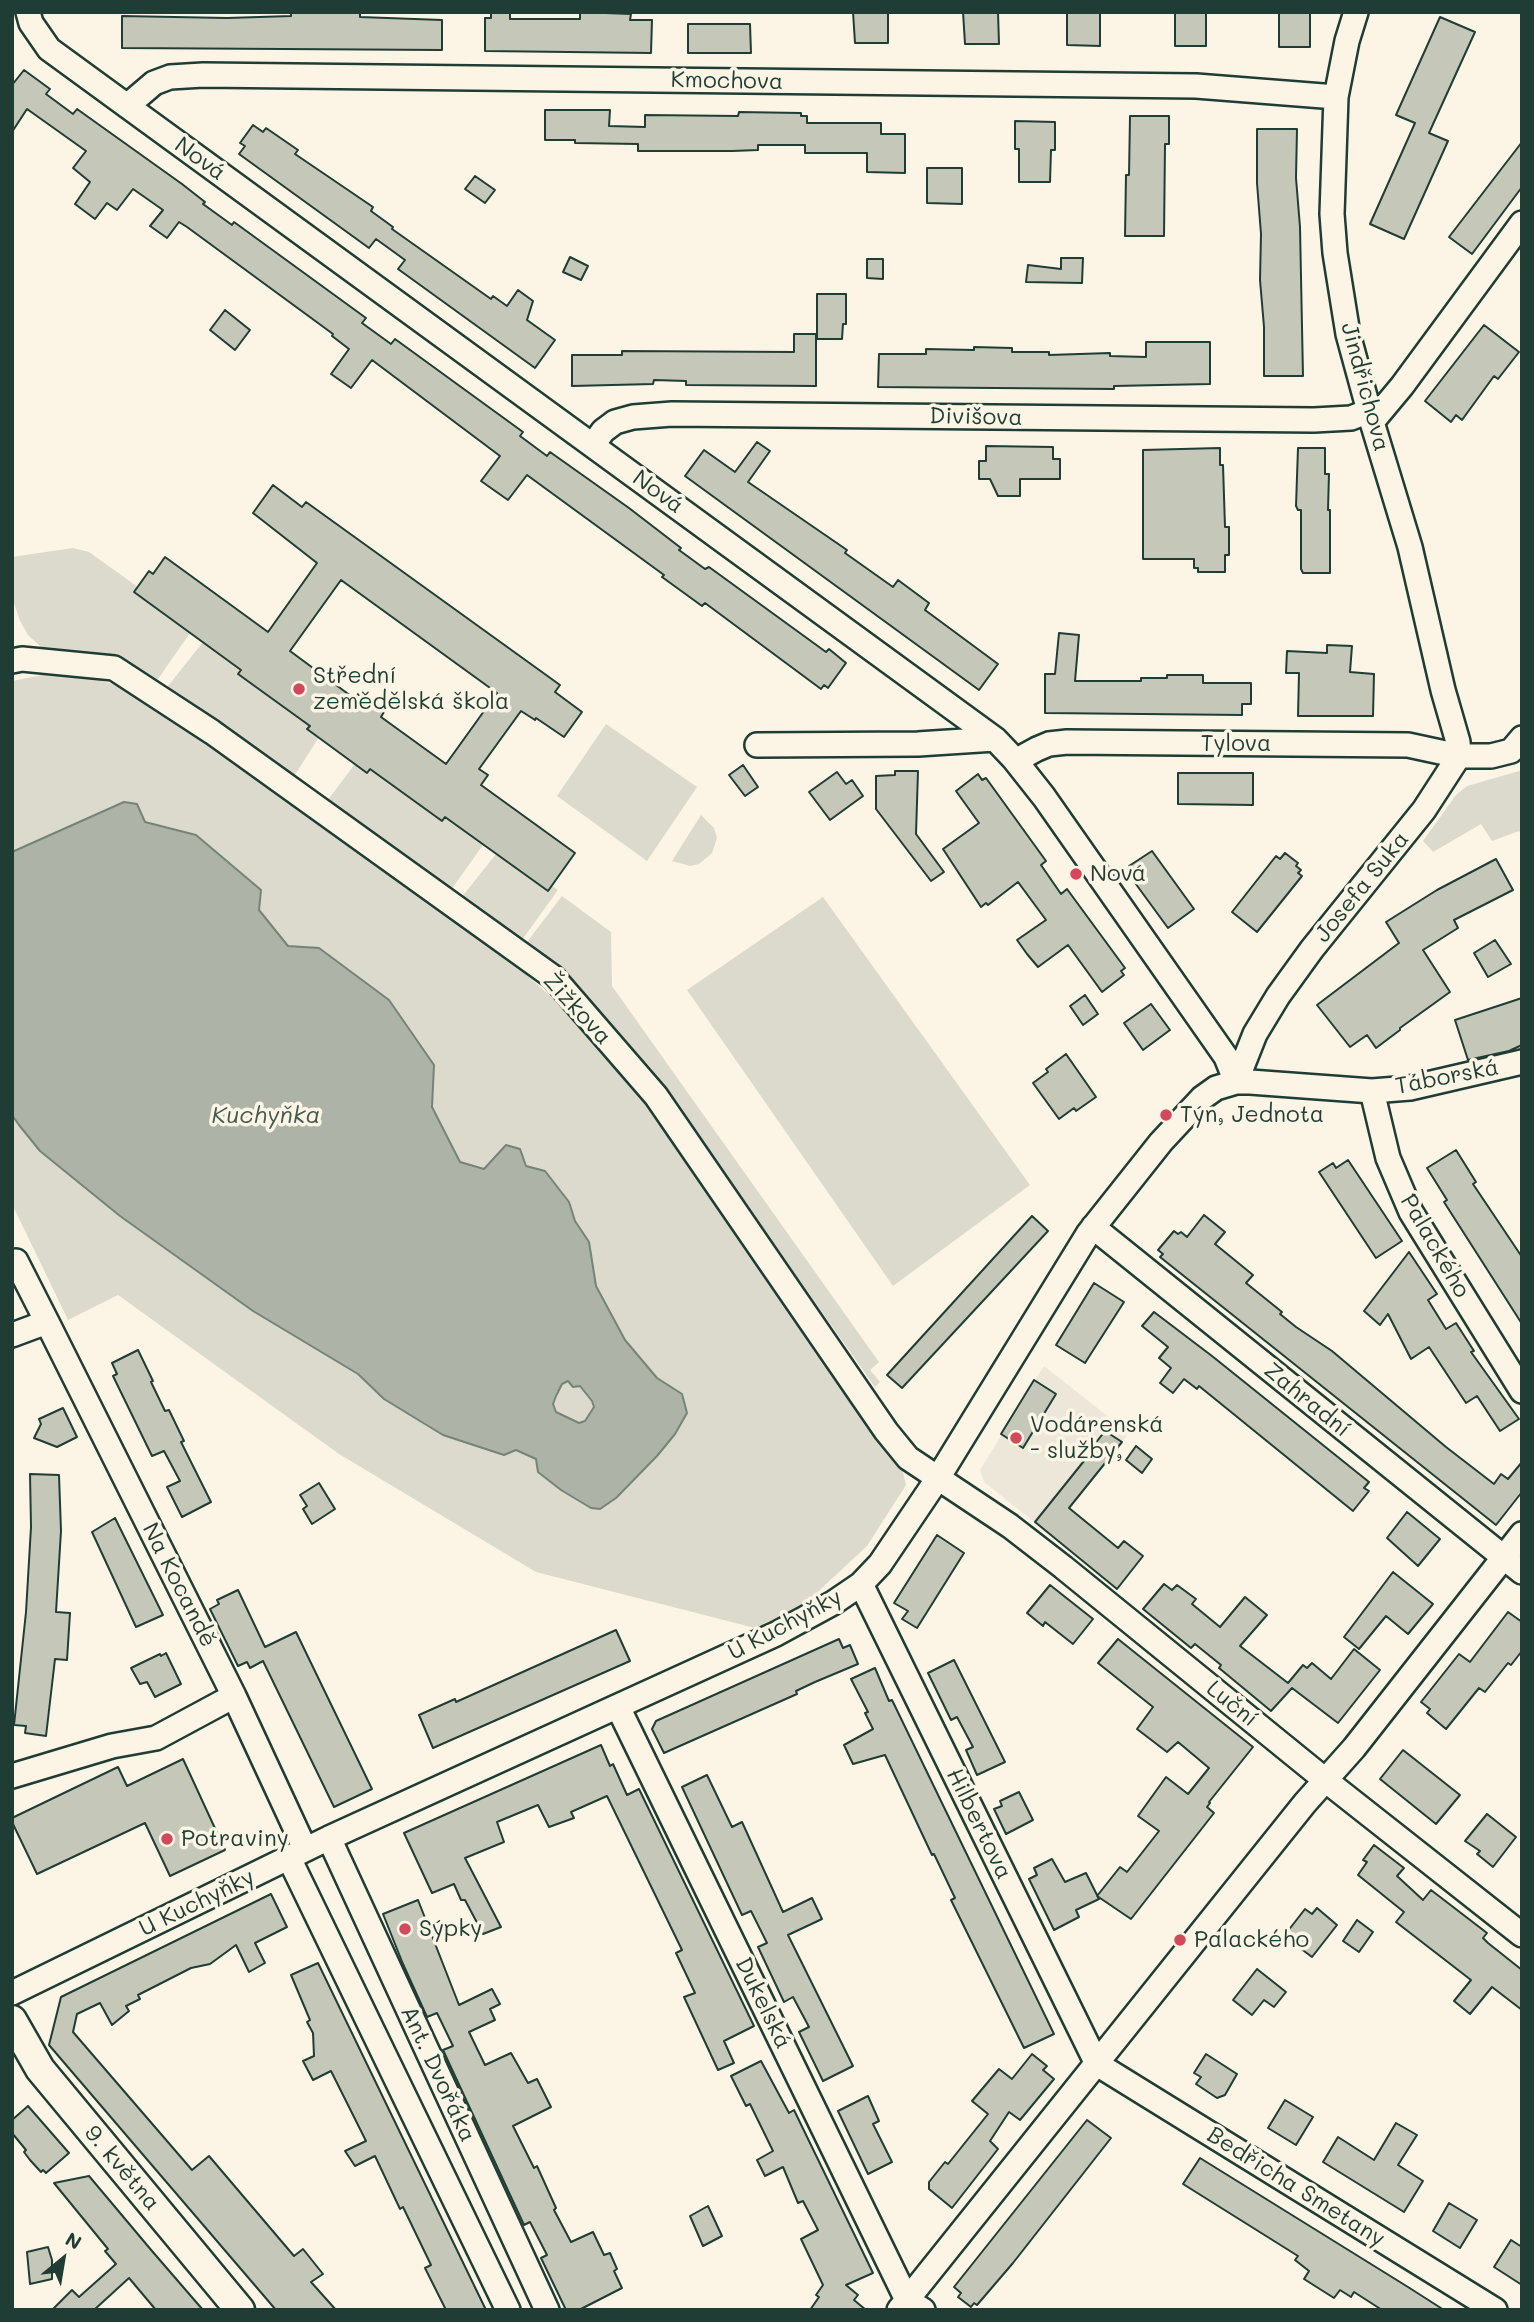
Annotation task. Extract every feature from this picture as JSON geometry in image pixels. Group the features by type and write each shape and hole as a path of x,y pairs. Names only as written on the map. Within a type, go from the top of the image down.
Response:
{"main road":[{"name":"9. května","path":"12,2020 40,2069 240,2310"}],"street":[{"name":"Jindřichova","path":"1356,12 1347,41 1336,97 1332,214 1334,240 1348,334 1410,547 1443,690 1458,741 1459,756"},
{"name":"Nová","path":"24,21 49,49 995,738 1044,797 1226,1057 1236,1082"},
{"name":"Kmochova","path":"127,106 154,83 170,77 203,75 1196,86 1336,97"},
{"path":"1370,417 1435,341 1522,223"},
{"name":"Divišova","path":"593,444 603,431 615,422 633,417 672,414 1314,420 1370,417"},
{"name":"Žižkova","path":"12,661 22,659 114,668 212,732 553,977 656,1096 886,1431 908,1458 938,1478"},
{"path":"757,746 918,744 995,738"},
{"name":"Tylova","path":"1018,764 1026,755 1037,749 1049,744 1067,742 1408,745 1459,756"},
{"path":"1459,756 1491,756 1518,750"},
{"name":"Josefa Suka","path":"1236,1082 1255,1034 1278,996 1311,950 1424,810 1459,756"},
{"name":"Táborská","path":"1372,1091 1410,1088 1522,1062"},
{"name":"U Kuchyňky","path":"12,1993 329,1838 776,1634 833,1603 861,1584 880,1564 938,1478 1093,1227 1138,1169 1202,1098 1216,1088 1236,1082 1372,1091"},
{"name":"Palackého","path":"1372,1091 1388,1158 1411,1212 1522,1391"},
{"name":"Zahradní","path":"1093,1227 1522,1572"},
{"name":"Na Kocandě","path":"16,1261 234,1696 297,1854"},
{"path":"12,1335 47,1322"},
{"name":"Luční","path":"938,1478 1010,1526 1522,1935"},
{"path":"910,2307 1097,2064 1324,1779 1354,1748 1522,1534"},
{"name":"Hilbertova","path":"861,1584 1097,2064"},
{"path":"12,1776 112,1746 156,1738 234,1696"},
{"name":"Dukelská","path":"618,1707 910,2307"},
{"name":"Ant. Dvořáka","path":"329,1838 547,2310"},
{"name":"Ant. Dvořáka","path":"297,1854 508,2310"},
{"name":"Bedřicha Smetany","path":"1097,2064 1495,2310"}],"shaded area":[{"path":"73,548 89,552 142,590 190,633 158,679 151,681 49,651 28,635 12,597 12,557"},
{"path":"203,642 241,670 238,675 310,726 307,730 319,737 293,778 169,693 168,686"},
{"path":"48,674 80,675 120,686 152,704 518,967 558,1003 637,1093 902,1469 906,1485 867,1546 809,1600 759,1629 536,1572 339,1454 118,1295 68,1320 12,1204 12,1115 40,1151 120,1216 253,1311 358,1374 384,1399 536,1459 600,1509 616,1498 657,1456 681,1394 657,1378 625,1340 596,1286 589,1242 575,1221 569,1202 526,1166 520,1149 484,1169 460,1162 432,1107 434,1065 389,1000 319,948 288,946 259,910 261,890 196,835 145,822 137,804 124,802 12,852 12,681"},
{"path":"606,724 697,787 647,861 557,796"},
{"path":"355,764 367,772 370,769 441,821 445,817 483,845 451,890 327,801"},
{"path":"1522,772 1522,836 1519,831 1492,841 1481,824 1433,852 1423,841 1456,795 1467,786"},
{"path":"701,815 714,828 717,838 712,853 699,864 690,866 672,861"},
{"path":"496,854 547,891 552,886 558,890 522,940 515,943 461,898"},
{"path":"562,896 611,932 612,986 879,1362 870,1370 880,1382 875,1387 656,1078 581,991 525,951 527,942"},
{"path":"823,897 1030,1185 893,1286 687,990"},
{"path":"1044,1366 1129,1433 1048,1533 984,1482 980,1470"},
{"path":"568,1381 574,1387 580,1386 592,1401 594,1407 585,1421 579,1423 556,1412 553,1404 556,1396 562,1384"}],"water":[{"name":"Kuchyňka","path":"124,802 137,804 145,822 196,835 261,890 259,910 288,946 319,948 389,1000 434,1065 432,1107 460,1162 484,1169 506,1145 520,1149 526,1166 545,1171 569,1202 575,1221 589,1242 596,1286 625,1340 657,1378 682,1394 687,1413 675,1434 616,1498 600,1509 591,1508 538,1472 536,1459 516,1450 504,1455 443,1435 384,1399 358,1374 253,1311 120,1216 40,1151 12,1115 12,852","holes":["568,1381 573,1387 580,1386 594,1407 585,1421 579,1423 556,1412 553,1404 562,1384"]}],"building":[{"path":"291,12 360,13 360,17 442,20 442,50 122,48 122,16 227,18 291,16"},
{"path":"491,12 510,12 510,19 580,19 580,12 631,14 630,20 652,20 651,53 485,51 485,18 491,18"},
{"path":"853,12 888,12 888,43 855,43"},
{"path":"963,12 998,12 999,44 965,44"},
{"path":"1067,12 1100,12 1100,46 1067,45"},
{"path":"1175,12 1206,12 1206,46 1175,46"},
{"path":"1279,12 1310,12 1310,47 1279,47"},
{"path":"1440,17 1475,32 1429,133 1448,141 1404,239 1370,224 1415,123 1396,115"},
{"path":"688,24 750,24 751,53 688,53"},
{"path":"24,70 50,89 46,94 73,114 77,109 182,184 205,202 203,204 232,225 234,222 366,318 362,323 391,344 395,339 523,432 520,436 547,456 550,452 629,508 705,569 709,567 826,652 829,649 846,663 828,688 824,685 821,689 705,603 702,606 527,475 508,500 481,481 500,456 372,360 351,388 331,374 349,349 332,336 333,334 179,222 167,238 150,226 163,210 133,189 117,210 107,203 95,219 75,204 90,182 73,168 86,151 27,109 12,132 12,85"},
{"path":"545,110 610,110 609,126 645,127 645,115 738,116 739,112 801,113 801,116 807,116 807,123 881,123 881,134 905,134 905,173 867,172 867,153 805,153 805,145 758,145 758,150 732,151 638,151 638,144 545,140"},
{"path":"1130,116 1169,116 1169,144 1165,144 1164,236 1125,236"},
{"path":"1015,121 1055,122 1055,150 1051,150 1050,182 1019,182 1019,149 1015,149"},
{"path":"253,125 263,132 266,128 298,150 295,154 373,207 371,211 393,227 392,229 491,299 493,296 507,306 518,290 533,301 527,320 555,340 535,368 398,269 405,260 376,239 369,248 239,154 245,146 240,143"},
{"path":"1257,129 1297,129 1296,178 1300,227 1303,376 1264,376"},
{"path":"1522,142 1522,187 1472,254 1449,237"},
{"path":"927,168 962,168 962,204 927,203"},
{"path":"475,176 495,190 485,203 465,189"},
{"path":"570,257 588,266 581,280 563,272"},
{"path":"1061,258 1083,258 1082,283 1026,282 1028,265 1061,269"},
{"path":"867,259 883,259 883,279 867,278"},
{"path":"817,294 846,294 846,324 843,324 842,339 817,339"},
{"path":"225,310 250,330 235,350 210,330"},
{"path":"1484,325 1519,352 1498,379 1494,376 1462,420 1456,415 1451,422 1425,401"},
{"path":"794,334 816,334 816,386 686,385 686,381 654,380 653,384 572,386 572,355 622,355 622,351 794,352"},
{"path":"1146,342 1210,342 1210,384 1114,386 1114,389 878,387 879,354 926,354 926,349 974,350 974,347 1012,348 1012,352 1049,352 1049,355 1110,353 1110,356 1146,357"},
{"path":"757,442 770,451 748,482 847,550 845,553 893,587 898,580 929,603 925,610 998,664 979,690 685,476 704,450 735,472"},
{"path":"986,446 1053,447 1053,459 1060,459 1060,479 1020,479 1020,496 998,496 990,479 979,479 979,461 986,461"},
{"path":"1220,448 1225,527 1229,527 1229,555 1225,555 1225,572 1198,572 1198,568 1194,568 1194,559 1143,559 1143,450"},
{"path":"1298,448 1325,448 1325,474 1329,474 1330,573 1303,573 1301,569 1301,510 1296,506"},
{"name":"Střední zemědělská škola","path":"273,485 302,507 306,502 560,685 555,692 582,712 564,737 521,711 479,769 488,775 481,785 575,853 548,891 445,817 442,821 370,769 367,773 307,729 310,726 238,674 241,670 134,592 149,571 153,574 165,557 268,632 317,563 253,513","holes":["341,580 497,693 446,764 381,717 384,712 358,694 355,699 290,651"]},
{"path":"1059,633 1079,635 1075,681 1141,681 1141,678 1167,678 1167,675 1203,675 1203,683 1251,683 1251,704 1242,704 1242,715 1045,713 1045,674 1055,674"},
{"path":"1327,645 1352,646 1350,672 1374,674 1373,716 1298,716 1299,673 1286,673 1287,651 1327,653"},
{"path":"743,765 758,787 745,796 729,775"},
{"path":"895,771 918,771 916,834 944,872 931,881 876,809 876,776 895,775"},
{"path":"837,772 846,784 852,780 863,796 830,820 809,792"},
{"path":"1178,773 1253,773 1253,805 1178,804"},
{"path":"978,774 982,780 986,778 1046,861 1041,865 1061,894 1067,889 1125,968 1121,971 1124,975 1102,992 1068,945 1038,967 1027,954 1017,940 1046,920 1018,882 988,905 986,903 981,907 943,849 979,823 956,791"},
{"path":"1152,851 1194,909 1168,928 1130,876 1134,873 1129,866"},
{"path":"1285,853 1298,863 1296,866 1301,870 1298,873 1302,876 1257,932 1232,912 1276,856 1280,859"},
{"path":"1496,859 1513,890 1454,920 1458,928 1423,950 1450,992 1376,1048 1367,1035 1350,1047 1317,1005 1399,943 1386,922 1437,890"},
{"path":"1495,940 1511,964 1488,977 1474,953"},
{"path":"1085,995 1098,1014 1083,1025 1070,1006"},
{"path":"1522,998 1522,1045 1509,1051 1468,1060 1455,1020"},
{"path":"1151,1004 1170,1030 1143,1050 1124,1023"},
{"path":"1066,1054 1096,1097 1059,1119 1033,1083"},
{"path":"1456,1150 1476,1182 1473,1184 1522,1257 1522,1324 1444,1202 1447,1200 1427,1168"},
{"path":"1348,1160 1402,1241 1376,1258 1319,1172 1333,1163 1336,1168"},
{"path":"1204,1215 1225,1232 1215,1244 1253,1275 1246,1283 1282,1312 1280,1314 1332,1351 1446,1447 1494,1484 1501,1474 1508,1479 1522,1462 1522,1492 1496,1525 1160,1257 1163,1254 1158,1250 1174,1231 1187,1237"},
{"path":"1032,1216 1048,1231 902,1388 887,1375"},
{"path":"1409,1252 1437,1294 1428,1300 1446,1329 1456,1323 1474,1351 1471,1352 1519,1419 1500,1431 1477,1396 1466,1403 1429,1347 1411,1359 1388,1314 1380,1325 1364,1311"},
{"path":"1094,1283 1124,1302 1085,1363 1056,1345"},
{"path":"1154,1312 1369,1482 1364,1488 1369,1491 1353,1511 1199,1386 1197,1389 1184,1379 1173,1393 1160,1383 1171,1368 1159,1358 1168,1347 1142,1326"},
{"path":"138,1350 153,1381 151,1382 165,1411 169,1410 184,1441 181,1442 211,1502 182,1517 167,1487 180,1481 164,1451 152,1456 113,1376 117,1374 112,1363"},
{"path":"1034,1380 1056,1394 1023,1448 1001,1434"},
{"path":"63,1408 77,1437 57,1447 34,1438 41,1424 39,1419"},
{"path":"1105,1431 1122,1442 1069,1508 1118,1548 1124,1541 1143,1556 1117,1589 1035,1522"},
{"path":"1136,1446 1152,1459 1142,1473 1126,1460"},
{"path":"30,1474 59,1475 61,1531 56,1612 70,1613 67,1660 55,1659 46,1736 25,1733 26,1726 14,1725 26,1612 31,1527"},
{"path":"319,1483 335,1509 312,1524 303,1509 307,1506 300,1495"},
{"path":"1407,1512 1440,1539 1418,1566 1387,1538"},
{"path":"115,1518 163,1615 136,1627 92,1532"},
{"path":"937,1535 964,1553 917,1628 902,1619 908,1611 894,1603"},
{"path":"1393,1572 1433,1604 1408,1634 1386,1616 1359,1649 1344,1637"},
{"path":"1164,1584 1172,1590 1177,1585 1196,1599 1192,1604 1220,1627 1245,1597 1267,1615 1240,1646 1288,1683 1303,1665 1307,1668 1312,1663 1331,1679 1354,1649 1380,1670 1338,1723 1292,1688 1271,1711 1219,1668 1221,1665 1195,1644 1191,1648 1143,1609"},
{"path":"1050,1585 1093,1619 1073,1644 1045,1622 1043,1626 1027,1613"},
{"path":"238,1590 265,1647 296,1632 372,1789 334,1807 263,1661 250,1668 247,1662 238,1666 210,1609 219,1604 217,1600"},
{"path":"1508,1612 1522,1622 1522,1651 1511,1665 1508,1663 1485,1692 1479,1688 1446,1729 1427,1713 1430,1709 1421,1702 1459,1654 1470,1662"},
{"path":"616,1630 630,1661 433,1748 419,1715 455,1699 456,1702"},
{"path":"839,1639 843,1648 850,1645 858,1664 664,1753 652,1729 656,1721"},
{"path":"1118,1639 1253,1747 1209,1802 1207,1807 1214,1813 1131,1919 1097,1896 1120,1867 1127,1872 1159,1831 1138,1816 1166,1777 1188,1794 1209,1768 1178,1742 1167,1752 1137,1729 1153,1707 1098,1663"},
{"path":"166,1653 181,1684 155,1697 147,1682 140,1684 131,1668"},
{"path":"954,1660 1005,1762 977,1775 966,1750 973,1747 957,1717 951,1720 928,1673"},
{"path":"875,1668 1054,2034 1024,2048 951,1900 955,1898 885,1755 853,1764 844,1745 873,1729 865,1713 868,1712 851,1679"},
{"path":"601,1745 627,1795 639,1789 754,2026 724,2041 734,2063 718,2070 684,1997 695,1993 676,1953 682,1950 607,1796 571,1812 574,1818 549,1827 538,1805 497,1822 504,1842 465,1858 501,1927 483,1934 454,1884 432,1893 404,1833"},
{"path":"1403,1750 1460,1795 1436,1824 1380,1779"},
{"path":"183,1759 225,1850 170,1876 145,1823 37,1874 12,1818 118,1767 127,1786"},
{"path":"707,1775 732,1827 742,1822 783,1912 812,1898 822,1919 788,1935 853,2066 823,2081 799,2032 809,2027 793,1997 784,2002 758,1947 767,1943 751,1911 742,1915 682,1787"},
{"path":"1019,1792 1033,1820 1006,1834 994,1809 1002,1806 1000,1801"},
{"path":"1487,1814 1516,1837 1493,1867 1477,1854 1480,1851 1465,1841"},
{"path":"1374,1845 1404,1868 1397,1876 1423,1900 1431,1890 1487,1933 1483,1938 1522,1970 1522,2010 1492,1987 1470,2014 1454,2001 1471,1980 1396,1922 1404,1912 1358,1875 1367,1862 1363,1860"},
{"path":"1052,1859 1065,1882 1086,1873 1099,1899 1076,1910 1079,1917 1054,1930 1029,1879 1037,1875 1034,1868"},
{"path":"271,1894 287,1927 255,1943 265,1963 249,1972 236,1945 210,1964 191,1968 138,1995 140,1999 126,2006 129,2011 112,2025 100,2003 77,2014 73,2032 192,2170 209,2156 294,2256 303,2249 323,2274 311,2282 336,2310 276,2310 49,2045 61,1997"},
{"path":"418,1900 459,2005 492,1989 500,2004 490,2009 495,2020 469,2032 485,2065 511,2053 528,2083 537,2079 551,2107 513,2126 534,2168 537,2166 556,2208 554,2210 571,2242 593,2232 604,2255 610,2253 617,2269 614,2271 622,2288 579,2310 566,2310 541,2258 547,2255 530,2222 524,2225 443,2050 453,2046 437,2013 427,2017 383,1914"},
{"path":"1317,1908 1337,1925 1312,1957 1284,1936 1305,1909 1312,1914"},
{"path":"1357,1920 1373,1932 1359,1952 1343,1941"},
{"path":"318,1963 486,2310 446,2310 425,2268 431,2265 375,2156 355,2166 345,2151 366,2141 331,2071 313,2080 303,2061 314,2056 313,2033 291,1975"},
{"path":"1257,1969 1286,1992 1274,2007 1264,2000 1252,2015 1233,2000"},
{"path":"1032,2054 1047,2066 1043,2070 1054,2079 1020,2120 1009,2112 990,2141 998,2149 952,2208 929,2189 929,2182 945,2162 948,2164 988,2114 972,2101 999,2069 1012,2079"},
{"path":"1206,2054 1237,2074 1225,2095 1217,2098 1196,2084 1201,2077 1194,2073"},
{"path":"761,2061 789,2113 794,2110 873,2273 846,2285 858,2295 854,2300 866,2310 810,2310 823,2285 801,2239 818,2230 803,2201 798,2203 783,2167 765,2176 757,2160 773,2151 750,2104 746,2106 731,2076"},
{"path":"868,2096 879,2121 873,2124 892,2162 868,2174 838,2111"},
{"path":"1285,2100 1313,2117 1296,2145 1268,2128"},
{"path":"28,2106 69,2153 46,2173 43,2170 41,2172 30,2160 24,2152 26,2150 12,2133 12,2120"},
{"path":"1087,2120 1111,2138 1013,2263 977,2305 974,2303 971,2307 958,2297 961,2293 954,2287"},
{"path":"1396,2123 1417,2135 1398,2165 1423,2181 1404,2212 1323,2162 1338,2137 1374,2160"},
{"path":"1200,2158 1444,2310 1382,2310 1354,2292 1351,2297 1340,2290 1334,2298 1304,2279 1309,2271 1295,2260 1298,2256 1183,2184"},
{"path":"89,2176 203,2310 156,2310 129,2278 94,2310 52,2310 72,2290 79,2297 116,2264 105,2251 108,2249 54,2183"},
{"path":"1449,2203 1477,2220 1460,2248 1433,2231"},
{"path":"708,2206 722,2236 703,2246 690,2216"},
{"path":"1511,2240 1522,2247 1522,2285 1494,2267"},
{"path":"48,2247 52,2260 52,2279 30,2284 27,2252"}],"place":[{"name":"Střední zemědělská škola","path":"299,689"},
{"name":"Nová","path":"1076,874"},
{"name":"Týn, Jednota","path":"1166,1115"},
{"name":"Vodárenská - služby,","path":"1016,1438"},
{"name":"Potraviny","path":"167,1839"},
{"name":"Sýpky","path":"405,1929"},
{"name":"Palackého","path":"1180,1940"}]}
